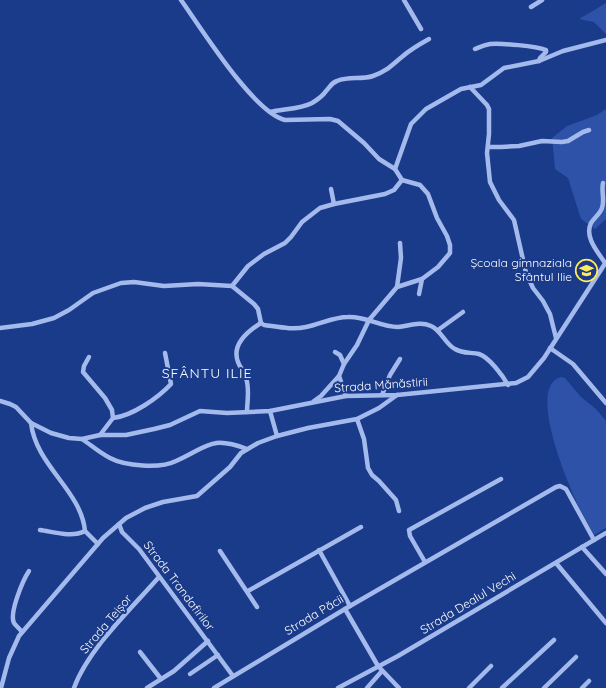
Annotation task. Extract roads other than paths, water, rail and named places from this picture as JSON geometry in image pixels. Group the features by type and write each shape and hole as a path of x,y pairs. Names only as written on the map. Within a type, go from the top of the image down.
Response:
{"street":[{"path":"181,0 215,48 256,100 270,112 285,120 330,119 338,121 364,143 379,159 395,169 402,180 415,182 424,188 432,202 437,218 448,236 450,253 447,258 422,279 397,287 369,320 357,345 344,364 339,376 321,396 312,402"},
{"path":"404,0 421,29"},
{"path":"531,7 542,0"},
{"path":"270,112 300,107 312,103 323,94 332,83 336,81 368,78 382,73 390,68 404,54 429,39"},
{"path":"395,169 411,124 420,114 430,107 462,89 481,85 507,67 539,61 563,51 606,40"},
{"path":"475,48 483,45 495,44 543,49 546,52 539,61"},
{"path":"470,87 488,105 489,109 488,167 490,182 499,200 514,220 526,273 533,288 543,301 550,314 556,338"},
{"path":"488,147 519,146 542,141 568,141 589,130"},
{"path":"232,286 248,266 264,254 285,243 302,222 320,208 372,197 394,190 402,180"},
{"path":"603,183 601,210 592,222 589,231 591,239 606,263"},
{"path":"331,189 334,204"},
{"path":"397,287 401,258 400,243"},
{"name":"Strada Mănăstirii","path":"0,401 16,407 31,423 55,435 82,439 100,435 126,435 154,430 170,425 200,411 270,411 346,396 397,395 508,385 528,377 550,348 606,263"},
{"path":"419,294 422,279"},
{"path":"0,328 32,324 54,318 69,310 93,293 126,282 164,286 198,284 232,286 258,309 261,323"},
{"path":"438,330 463,312"},
{"path":"261,323 264,325 294,328 341,317 359,317 388,326 399,327 423,324 428,325 438,330 451,347 456,350 480,355 486,358 508,385"},
{"path":"247,412 247,383 244,372 238,364 237,352 245,333 261,323"},
{"path":"550,348 573,364 606,403"},
{"path":"335,352 340,355 344,364"},
{"path":"112,418 121,417 146,405 171,384 165,353"},
{"path":"89,357 84,366 83,372 105,398 112,410 112,418 100,435"},
{"path":"382,395 390,374 400,359"},
{"path":"339,376 346,396"},
{"path":"1,688 9,658 22,632 98,544 119,524 145,508 163,502 197,496 230,467 241,453 247,449 277,436 322,425 357,419 379,408 397,395"},
{"path":"270,411 277,436"},
{"path":"357,419 364,439 368,468 372,475 396,500 400,511"},
{"name":"Strada Mănăstirii","path":"31,423 36,443 44,460 63,484 78,509 83,519 85,531"},
{"path":"82,439 111,459 139,464 165,464 175,462 202,447 222,442 247,449"},
{"path":"425,562 410,536 409,530 501,479"},
{"name":"Strada Păcii","path":"215,688 425,562 560,486 563,486 566,489 594,540"},
{"name":"Strada Trandafirilor","path":"119,524 122,532 139,549 233,676"},
{"path":"248,591 361,527"},
{"name":"Strada Trandafirilor","path":"113,529 122,532"},
{"path":"40,530 72,535 85,531 98,544"},
{"name":"Strada Dealul Vechi","path":"338,688 605,535"},
{"path":"582,547 606,574"},
{"path":"319,550 350,606"},
{"path":"220,551 248,591 257,607"},
{"path":"556,563 606,623"},
{"path":"22,632 13,622 13,616 21,586 29,571"},
{"name":"Strada Teișor","path":"74,688 86,663 159,577"},
{"path":"345,609 378,666 399,688"},
{"path":"502,688 554,640"},
{"path":"147,688 182,664 208,641"},
{"path":"140,652 161,679"},
{"path":"190,674 218,655"},
{"path":"544,688 576,657"},
{"path":"469,688 491,666"},
{"path":"367,688 382,671"},
{"path":"582,688 589,681"}],"place":[{"name":"Școala gimnaziala Sfântul Ilie","path":"587,270"}],"district":[{"name":"SFÂNTU ILIE","path":"207,373"}]}
